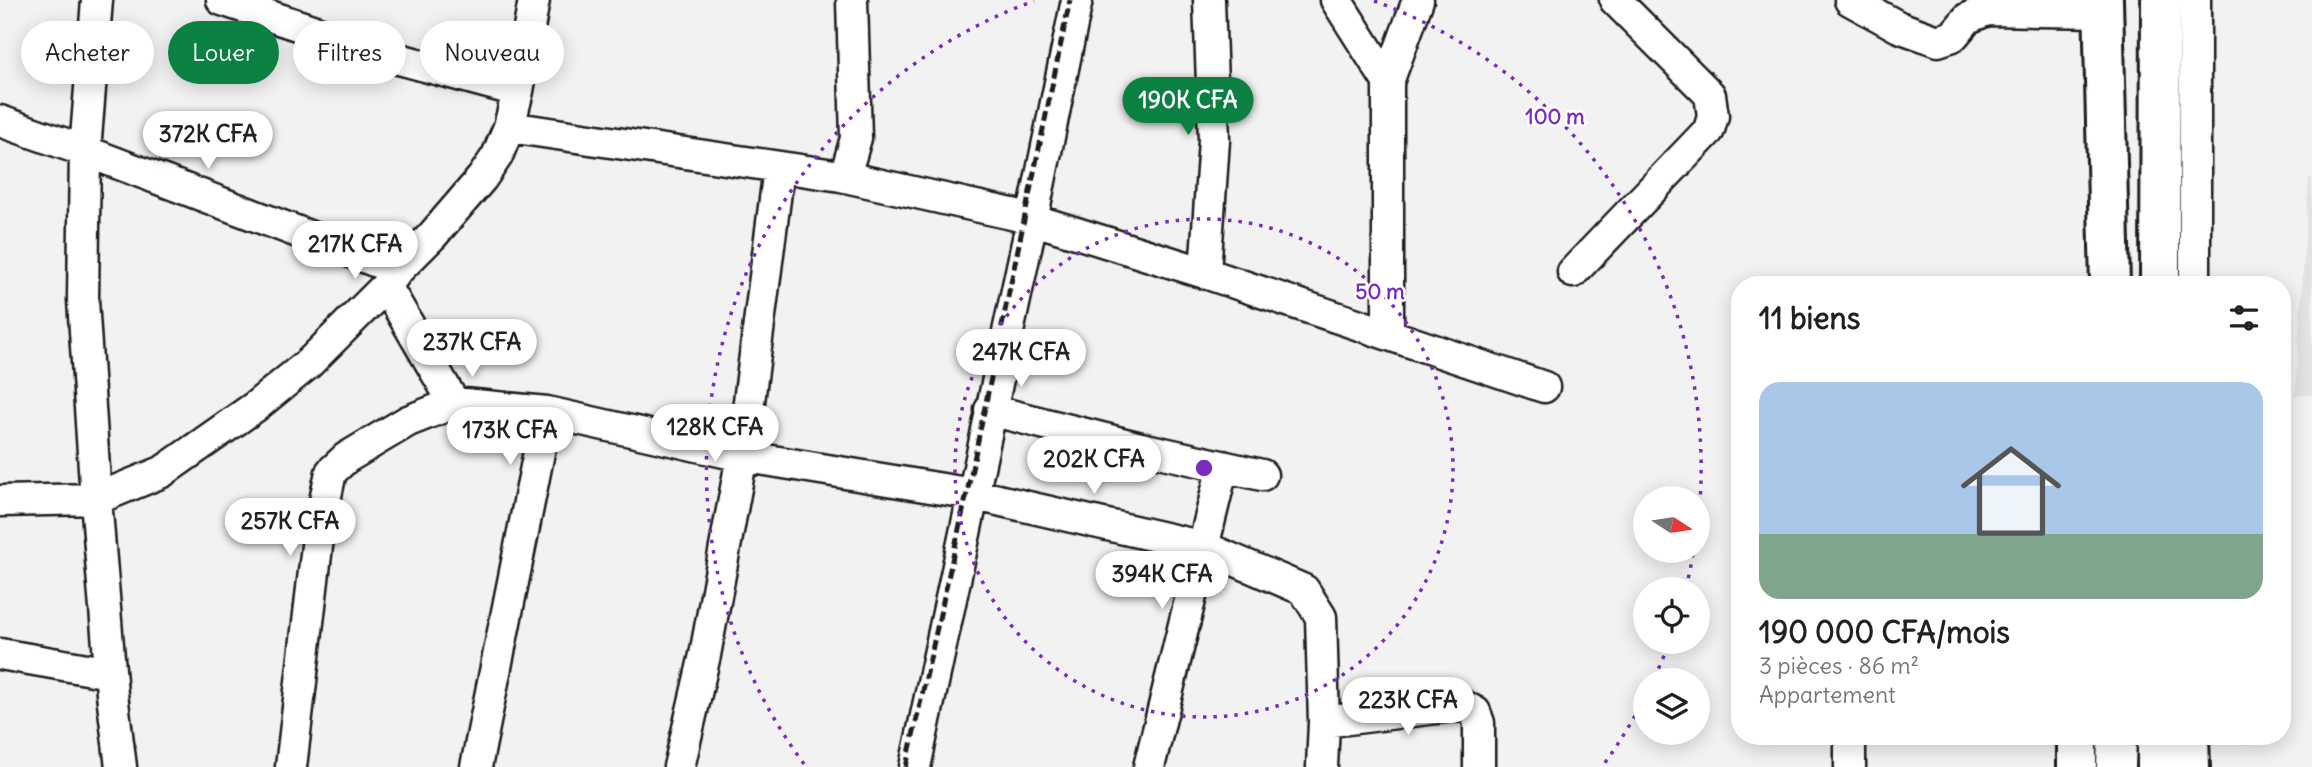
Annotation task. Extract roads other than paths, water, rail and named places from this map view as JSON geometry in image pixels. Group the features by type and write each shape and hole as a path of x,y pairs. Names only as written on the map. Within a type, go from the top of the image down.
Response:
{"highway":[{"path":"2160,276 2161,0"},
{"path":"2103,6 2110,276"},
{"path":"2077,745 2077,767"},
{"path":"2165,745 2190,767"}],"street":[{"path":"97,0 85,150 83,300 110,673 121,767"},
{"path":"222,0 399,59 518,91"},
{"path":"0,501 96,499 162,472 256,406 309,363 392,278 482,178 497,156 509,127 518,91 534,0"},
{"path":"841,176 849,166 856,138 852,0"},
{"path":"915,767 1077,0"},
{"path":"1205,273 1214,141 1209,0"},
{"path":"1336,0 1388,82"},
{"path":"1388,333 1388,82 1419,0"},
{"path":"1573,272 1709,130 1713,116 1710,95 1615,0"},
{"path":"1850,0 1899,27 1938,41 1953,37 1968,18 1987,10 2103,6"},
{"path":"2195,0 2195,276"},
{"path":"0,121 85,150 392,278 454,403"},
{"path":"509,127 841,176 1032,219 1388,333 1544,387"},
{"path":"680,767 705,654 742,456 779,168"},
{"path":"290,767 319,529 331,472 346,458 408,421 454,403 547,412 742,456 973,494 1205,547 1304,590 1321,617 1324,722 1322,767"},
{"path":"990,410 1262,475"},
{"path":"476,767 547,412"},
{"path":"1149,767 1223,466"},
{"path":"0,654 110,673"},
{"path":"1324,722 1453,706 1466,707 1475,712 1479,723 1479,767"},
{"path":"1850,745 1850,767"}],"railway":[{"path":"906,767 967,493 1070,0"}]}
